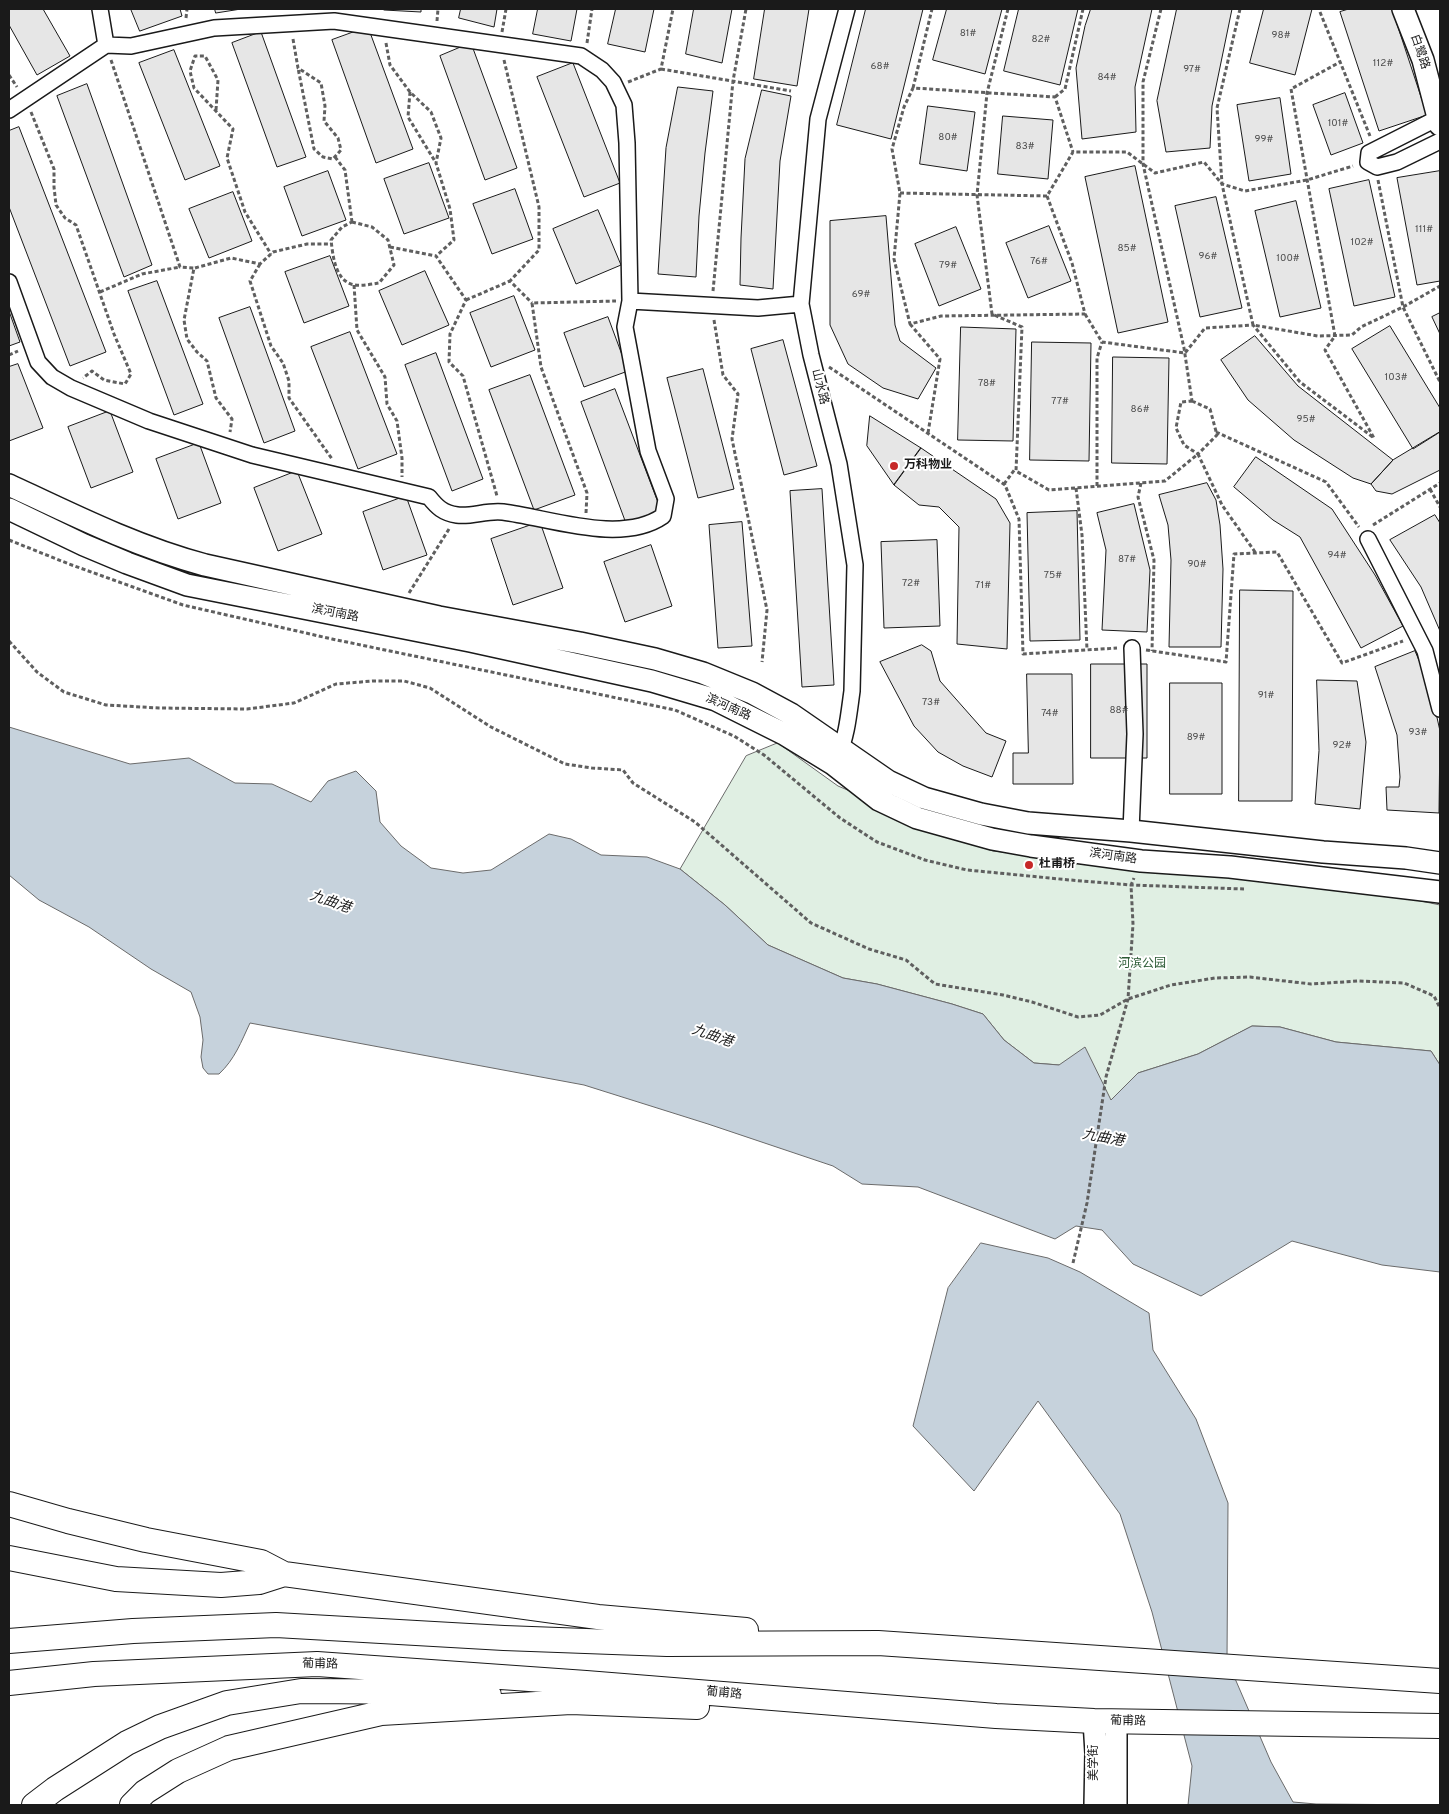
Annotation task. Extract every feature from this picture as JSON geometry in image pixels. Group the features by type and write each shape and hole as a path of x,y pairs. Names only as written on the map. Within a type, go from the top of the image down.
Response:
{"main road":[{"path":"9,1504 146,1540 261,1562 284,1574 598,1617 878,1643 1440,1680"},
{"path":"9,1558 116,1579 221,1586 259,1582 284,1574"},
{"path":"9,1641 133,1631 276,1625 504,1638 667,1644 878,1643"},
{"name":"葡甫路","path":"9,1683 94,1674 317,1664 586,1683 996,1716 1105,1722 1440,1726"},
{"path":"34,1805 126,1743 160,1728 227,1703 301,1691 450,1692 571,1702 867,1714 996,1716"},
{"path":"132,1805 145,1792 178,1772 229,1748 297,1731 382,1714 571,1702"}],"street":[{"path":"100,9 106,45"},
{"name":"山水路","path":"837,756 850,709 852,691 855,566 839,464 811,354 801,304 818,120 847,9"},
{"name":"白鹭路","path":"1402,9 1423,60 1440,120"},
{"name":"白鹭路","path":"1415,9 1436,62 1440,79"},
{"path":"9,110 106,45 131,46 214,28 334,21 581,56 602,70 616,86 624,105 630,301 625,327 648,451 666,500 663,516 653,523 631,528 608,530 501,512 458,516 439,509 430,497 252,455 149,421 70,388 52,377 38,362 9,282"},
{"path":"1374,159 1440,120"},
{"path":"1374,159 1397,162 1440,141"},
{"path":"630,301 758,308 801,304"},
{"path":"9,485 136,543 174,557 400,608 589,645 703,673 759,697 791,714 837,756 924,798 981,814 1028,823 1131,831 1440,863"},
{"name":"滨河南路","path":"9,509 101,552 187,584 498,647 652,681 716,700 784,734 837,756 879,800 916,818 992,839 1141,861 1230,867 1440,892"},
{"path":"1365,535 1425,651 1440,709"},
{"path":"1131,831 1135,734 1132,648"},
{"name":"美学街","path":"1094,1805 1096,1753 1105,1722"},
{"name":"美学街","path":"1105,1722 1116,1805"}],"path":[{"path":"501,512 463,376 449,362 450,334 466,300 510,281 539,250 539,207 500,44 506,9"},
{"path":"584,58 592,9"},
{"path":"661,69 674,9"},
{"path":"746,9 733,81 712,305 723,375 738,394 732,440 767,610 762,662"},
{"path":"928,433 940,359 910,324 894,259 900,193 892,149 904,107 913,88 932,9"},
{"path":"992,314 977,195 987,92 1008,9"},
{"path":"913,88 1055,97 1065,89 1083,9"},
{"path":"1161,9 1143,82 1143,164 1185,352 1192,401"},
{"path":"1240,9 1217,108 1222,184 1253,325 1300,382 1374,438 1325,350 1335,336 1291,89 1340,62"},
{"path":"1320,12 1340,62 1374,159 1404,307 1440,382"},
{"path":"291,24 298,68 314,149 323,157 333,159 341,150 338,138 324,121 325,106 321,83 298,68"},
{"path":"386,40 390,65 410,92 431,112 441,138 436,163"},
{"path":"106,45 180,266"},
{"path":"216,110 218,80 205,56 195,56 190,71 194,88 233,129 228,158 245,212 271,254"},
{"path":"616,86 661,69 791,90"},
{"path":"410,92 408,117 436,163 450,209 454,240 436,256"},
{"path":"1055,97 1073,152 1048,196 1072,263 1085,314 1102,342 1097,358 1097,486"},
{"path":"26,99 54,168 56,205 65,218 76,225 114,334 131,374 125,384 104,380 92,371 70,388"},
{"path":"1073,152 1127,152 1155,172 1204,162 1222,184 1245,191 1307,180 1374,159"},
{"path":"335,157 345,170 352,222"},
{"path":"900,193 1048,196"},
{"path":"352,222 372,227 388,240 394,265 379,283 354,285 339,276 333,256 331,240 342,226 352,222"},
{"path":"332,244 307,244 273,252 260,264 250,281 271,346 283,363 289,381 289,398 344,477"},
{"path":"390,246 436,256 466,300"},
{"path":"100,292 142,274 180,266 194,268 231,258 260,264"},
{"path":"194,268 184,320 187,338 197,352 207,361 216,398 232,419 229,448"},
{"path":"510,281 532,303 541,367 587,493 586,526"},
{"path":"354,285 357,330 384,378 387,404 397,421 402,458 401,490"},
{"path":"1185,352 1205,328 1253,325 1318,336 1352,335 1361,327 1404,307 1440,286"},
{"path":"532,303 630,301"},
{"path":"992,314 1022,327 1016,471 1049,490 1165,481 1198,454 1217,435 1210,409 1192,401 1181,402 1176,428 1184,445 1198,454 1222,505 1255,553"},
{"path":"910,324 942,316 1085,314"},
{"path":"1102,342 1185,352"},
{"path":"811,354 1004,484 1019,519 1023,654 1132,648 1226,662 1234,554 1255,553 1277,552 1342,663 1418,636"},
{"path":"1216,432 1326,482 1365,535 1440,483"},
{"path":"1004,484 1016,468"},
{"path":"1141,482 1138,497 1154,560 1152,651"},
{"path":"1076,488 1082,535 1087,650"},
{"path":"1430,489 1440,507"},
{"path":"400,608 458,516"},
{"path":"9,540 183,605 332,639 675,710 734,736 764,755 840,818 877,842 925,860 967,870 1131,884 1244,889"},
{"path":"9,641 37,672 64,692 106,706 247,709 294,703 336,684 404,681 430,688 490,727 565,764 624,770 633,783 695,822 811,923 869,949 906,960 935,984 1003,995 1078,1017 1100,1015 1128,999 1171,985 1214,978 1250,977 1311,984 1359,981 1404,983 1434,996 1440,1008"},
{"path":"1073,1262 1086,1203 1106,1077 1128,999 1133,924 1131,884 1141,861"}],"green space":[{"name":"河滨公园","path":"778,743 838,786 993,851 1343,885 1440,905 1440,1065 1431,1051 1336,1042 1280,1027 1252,1026 1198,1054 1138,1073 1111,1100 1059,1065 1034,1063 1004,1040 983,1014 877,984 843,978 768,945 725,905 680,869 746,756"}],"water":[{"name":"九曲港","path":"9,727 130,764 189,758 235,783 272,784 311,802 328,781 356,771 376,791 380,822 401,846 431,868 463,873 491,870 549,834 571,839 601,855 647,857 680,869 725,905 768,945 843,978 877,984 983,1014 1004,1040 1034,1063 1059,1065 1085,1047 1111,1100 1138,1073 1198,1054 1252,1026 1280,1027 1336,1042 1431,1051 1440,1065 1440,1272 1382,1265 1292,1241 1201,1296 1133,1264 1102,1230 1076,1226 1055,1239 918,1187 862,1184 833,1166 584,1085 250,1023 237,1050 225,1068 219,1074 208,1074 203,1068 201,1057 203,1040 200,1017 191,992 151,969 89,927 39,900 9,875"},
{"path":"981,1243 1048,1258 1080,1272 1149,1313 1153,1350 1196,1419 1228,1503 1227,1660 1271,1762 1293,1802 1316,1804 1440,1805 1188,1805 1192,1766 1152,1612 1120,1514 1038,1401 974,1491 913,1426 948,1288"}],"building":[{"path":"9,9 43,9 70,56 37,75 9,25"},
{"path":"131,9 180,9 182,16 140,31"},
{"path":"215,9 241,9 216,13"},
{"path":"421,9 421,12 384,10"},
{"path":"461,9 497,9 494,27 459,18"},
{"path":"538,9 577,9 571,41 533,34"},
{"path":"616,9 654,9 645,52 608,44"},
{"path":"694,9 732,9 722,63 686,54"},
{"path":"765,9 809,9 797,86 754,79"},
{"path":"866,9 923,9 891,139 837,125"},
{"path":"947,9 1002,9 985,74 933,60"},
{"path":"1019,9 1078,9 1060,85 1004,71"},
{"path":"1091,9 1152,9 1135,87 1136,132 1082,139 1076,68 1085,26"},
{"path":"1177,9 1232,9 1212,106 1210,148 1166,152 1157,101"},
{"path":"1264,9 1312,9 1295,75 1250,63"},
{"path":"1349,9 1392,9 1427,115 1379,131 1340,12"},
{"path":"368,27 413,149 376,163 332,40"},
{"path":"261,32 306,157 277,167 232,43"},
{"path":"471,43 517,168 485,180 440,56"},
{"path":"174,50 220,166 185,180 139,63"},
{"path":"573,63 620,183 584,197 537,77"},
{"path":"87,84 152,265 124,277 57,96"},
{"path":"678,87 713,91 699,216 696,277 658,274 666,148"},
{"path":"762,90 791,96 780,161 773,289 740,285 745,159"},
{"path":"1345,93 1363,143 1331,155 1313,105"},
{"path":"1280,98 1291,174 1249,181 1237,105"},
{"path":"928,106 975,112 967,171 920,164"},
{"path":"1003,116 1053,120 1048,179 998,174"},
{"path":"19,127 106,352 70,366 9,207 9,131"},
{"path":"429,163 449,218 404,234 384,179"},
{"path":"1135,166 1168,322 1118,333 1085,177"},
{"path":"328,171 346,220 302,236 284,187"},
{"path":"1440,171 1440,281 1417,285 1397,178"},
{"path":"1369,180 1395,297 1354,306 1329,189"},
{"path":"515,189 533,239 492,254 473,204"},
{"path":"233,192 252,241 209,258 189,209"},
{"path":"1216,197 1242,308 1200,317 1175,206"},
{"path":"1296,201 1321,308 1280,317 1255,211"},
{"path":"598,210 621,265 576,284 553,229"},
{"path":"886,216 895,325 900,341 936,368 918,399 883,388 848,364 830,325 830,221"},
{"path":"1049,226 1071,281 1028,298 1006,243"},
{"path":"956,227 981,289 939,306 915,244"},
{"path":"330,256 349,306 304,323 285,272"},
{"path":"425,271 449,325 402,345 379,291"},
{"path":"157,281 203,404 174,415 128,291"},
{"path":"514,296 535,350 491,367 470,313"},
{"path":"250,307 295,431 264,443 219,318"},
{"path":"9,311 20,342 9,346"},
{"path":"1440,313 1440,334 1432,317"},
{"path":"608,317 628,371 584,387 564,333"},
{"path":"1390,326 1440,408 1440,432 1413,449 1352,349"},
{"path":"961,327 1016,329 1013,441 958,440"},
{"path":"350,332 397,454 358,469 311,347"},
{"path":"1255,336 1298,386 1393,460 1371,484 1353,478 1294,440 1248,400 1221,360"},
{"path":"783,340 817,466 784,475 751,349"},
{"path":"1032,342 1091,343 1089,461 1030,460"},
{"path":"436,353 483,479 452,491 405,365"},
{"path":"1113,357 1169,358 1167,464 1112,463"},
{"path":"18,364 43,428 9,441 9,367"},
{"path":"703,369 734,489 698,498 667,378"},
{"path":"530,375 575,495 534,510 489,390"},
{"path":"615,389 662,513 627,526 581,402"},
{"path":"110,411 133,472 91,488 68,427"},
{"name":"万科物业","path":"870,416 921,448 894,485 867,446"},
{"path":"1440,432 1440,470 1392,494 1376,491 1371,484 1393,460"},
{"path":"199,443 221,503 178,519 156,459"},
{"path":"921,448 996,499 1010,523 1007,649 957,644 959,527 939,507 919,505 894,485"},
{"path":"1256,457 1332,509 1375,575 1403,626 1361,648 1300,537 1273,520 1234,487"},
{"path":"297,471 322,534 278,551 254,488"},
{"path":"1207,483 1216,500 1220,525 1223,569 1221,647 1169,647 1171,560 1168,525 1159,495"},
{"path":"822,489 834,685 802,687 790,491"},
{"path":"406,496 427,555 383,570 363,512"},
{"path":"1134,504 1150,570 1147,632 1102,630 1106,550 1097,513"},
{"path":"1077,511 1080,640 1030,641 1027,513"},
{"path":"1435,515 1440,523 1440,631 1421,587 1390,540"},
{"path":"540,522 563,588 513,605 491,539"},
{"path":"742,522 752,646 718,648 709,525"},
{"path":"937,540 940,626 884,628 881,542"},
{"path":"651,545 672,606 625,622 604,562"},
{"path":"1240,590 1293,591 1292,801 1239,801"},
{"path":"922,645 931,651 940,681 986,733 1006,741 992,777 963,766 938,752 914,726 880,662"},
{"path":"1415,651 1430,686 1440,731 1439,813 1387,810 1386,787 1399,787 1397,735 1375,667"},
{"path":"1091,664 1147,664 1147,758 1091,758"},
{"path":"1027,674 1072,674 1073,784 1013,784 1013,753 1028,753"},
{"path":"1317,680 1357,681 1366,742 1360,809 1315,804 1319,751"},
{"path":"1170,683 1222,683 1222,794 1170,794"}],"place":[{"name":"万科物业","path":"894,466"},
{"name":"杜甫桥","path":"1029,865"}]}
